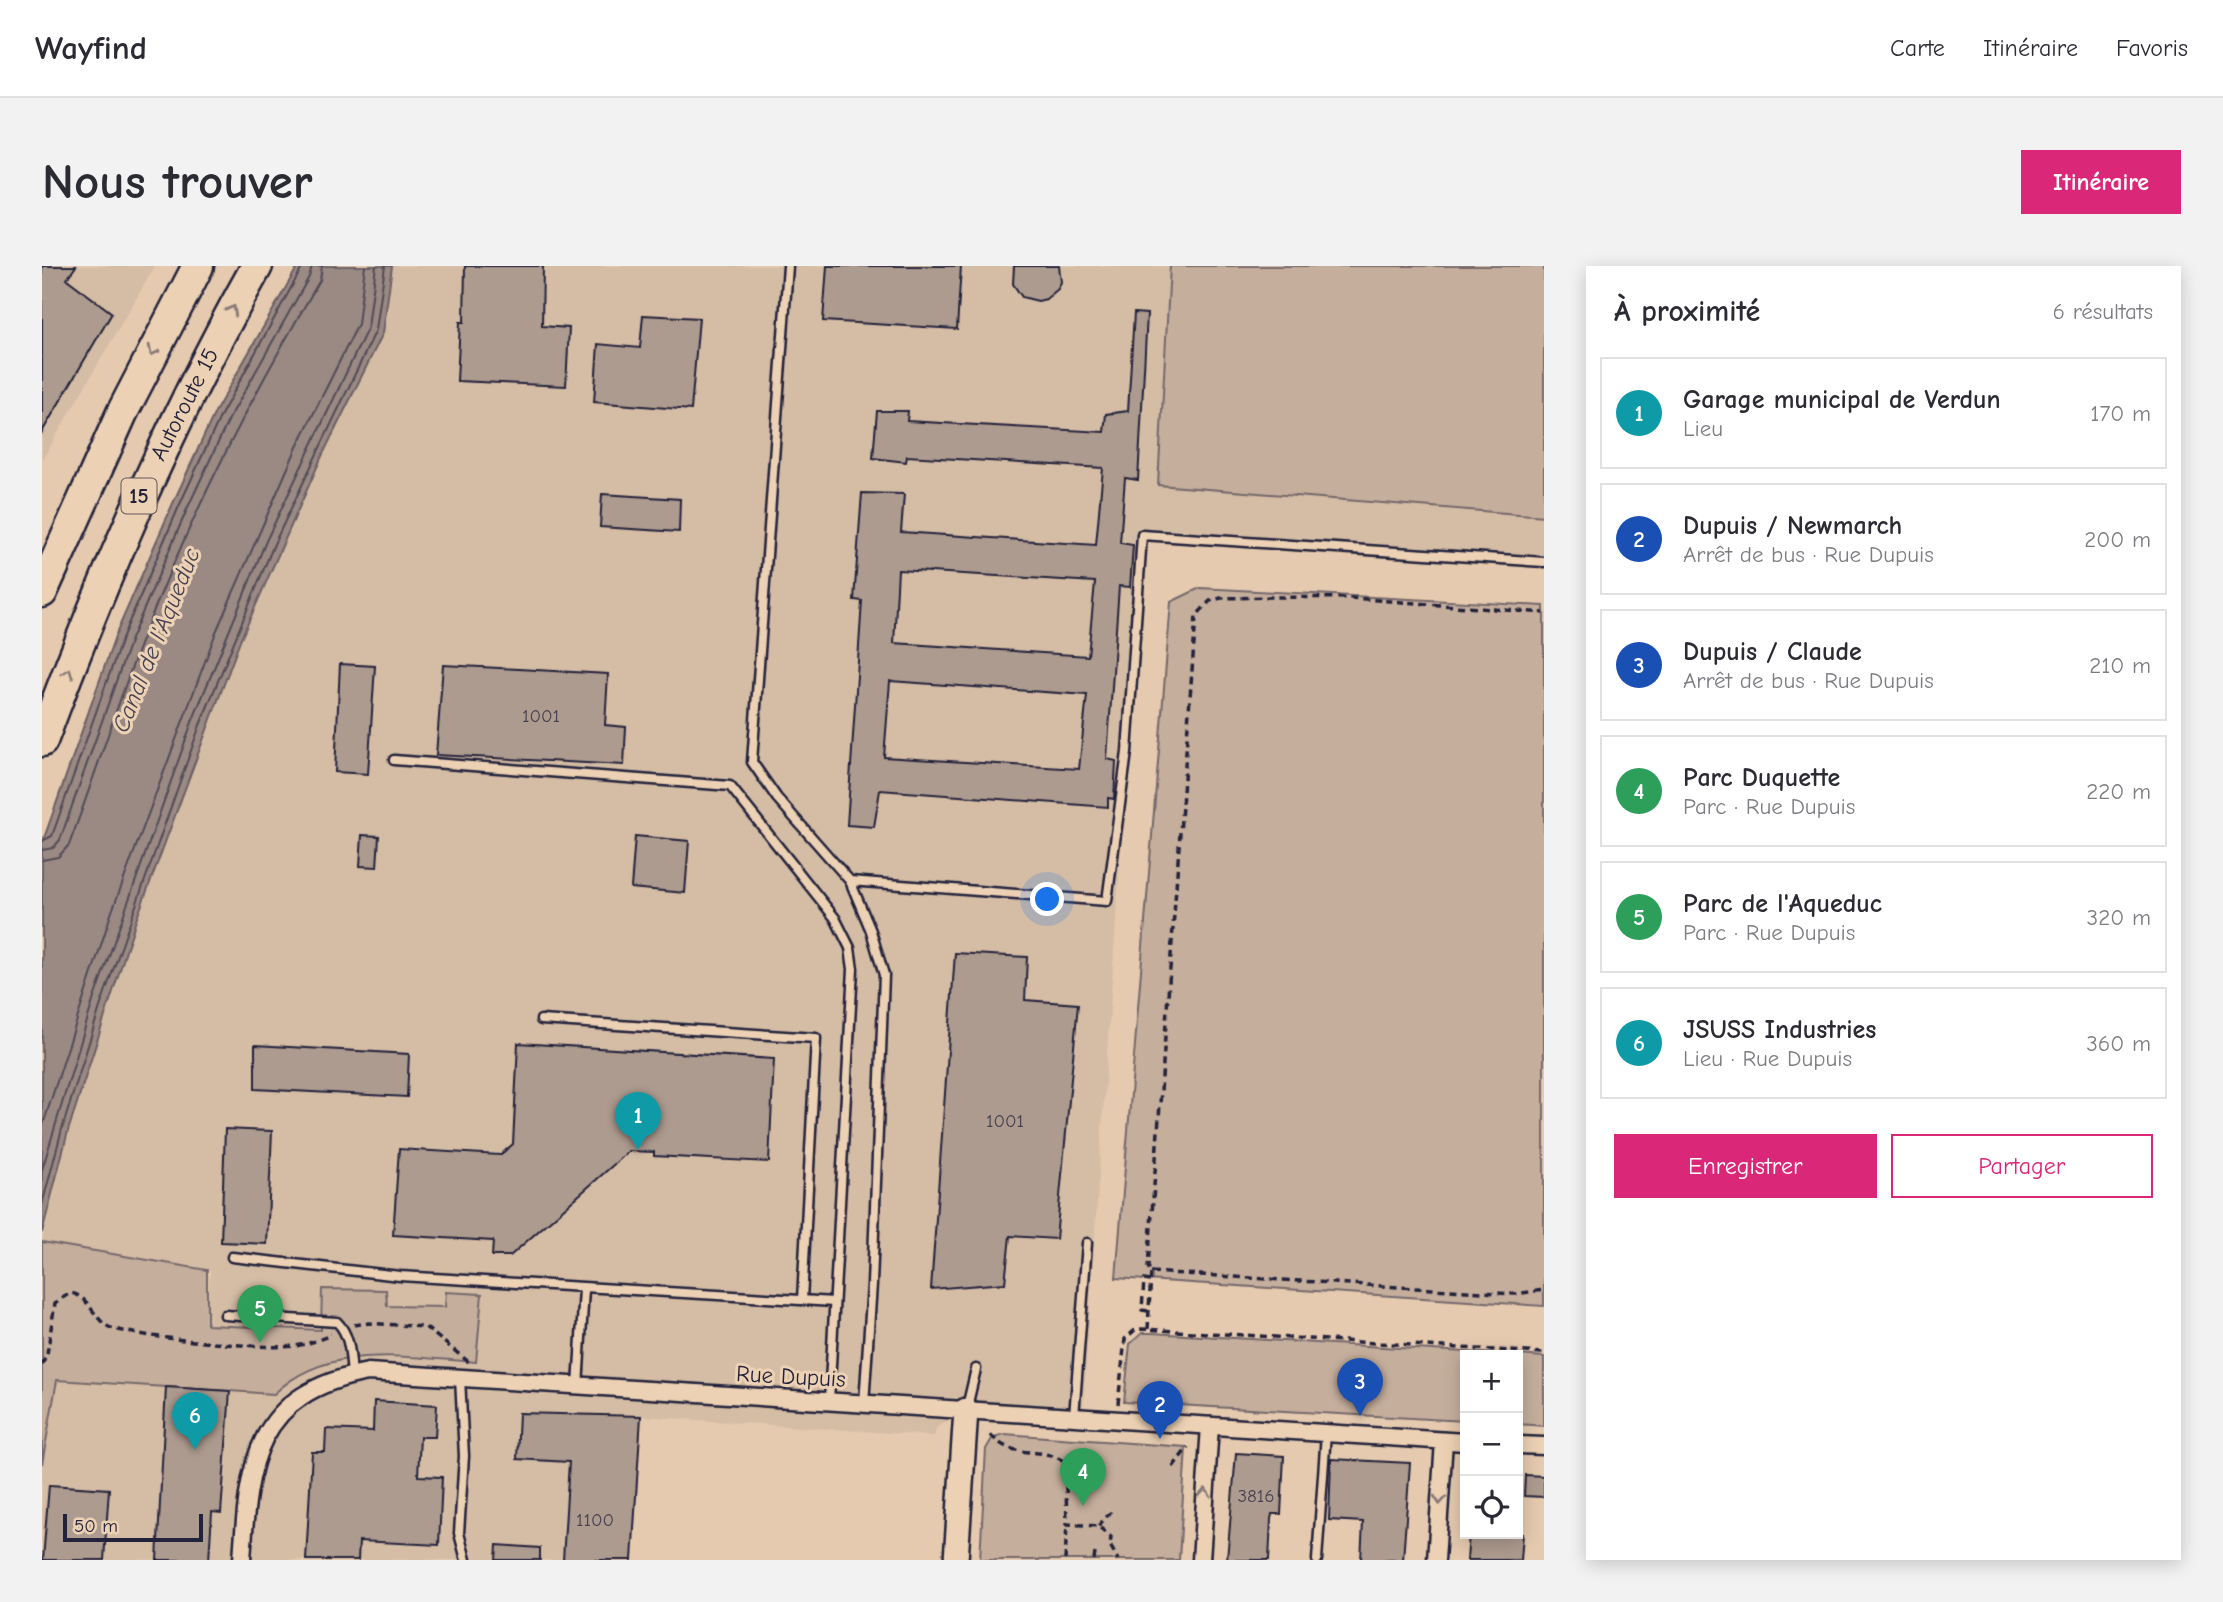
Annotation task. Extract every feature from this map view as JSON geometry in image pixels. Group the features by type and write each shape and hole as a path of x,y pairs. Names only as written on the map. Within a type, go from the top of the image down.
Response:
{"highway":[{"name":"15","path":"43,590 121,413 198,266"},
{"name":"Autoroute 15","path":"43,740 108,570 155,462 257,266"}],"street":[{"name":"Rue Dupuis","path":"242,1560 247,1489 254,1459 267,1433 282,1412 306,1392 352,1375 384,1372 578,1387 1460,1442"},
{"path":"956,1560 966,1410"},
{"path":"1201,1560 1210,1426"},
{"path":"1436,1560 1444,1441"},
{"path":"1523,1445 1544,1447"}],"lane":[{"path":"788,266 752,762 777,798 850,881 871,931 884,975 872,1284 864,1404"},
{"path":"850,881 1107,901 1126,752 1142,535 1544,562"},
{"path":"394,760 730,786 835,918 850,948 853,970 829,1401"},
{"path":"541,1020 816,1038 802,1300"},
{"path":"1074,1417 1087,1242"},
{"path":"232,1257 400,1276 834,1302"},
{"path":"578,1387 583,1289"},
{"path":"225,1315 337,1322 344,1329 352,1375"},
{"path":"966,1410 976,1369"},
{"path":"460,1378 464,1456 459,1532 466,1560"},
{"path":"1317,1560 1326,1433"}],"path":[{"path":"1148,1329 1148,1311 1142,1310 1144,1280 1150,1281 1151,1272 1148,1267 1196,616 1210,601 1221,598 1277,597 1351,598 1544,613"},
{"path":"1151,1272 1515,1294 1544,1290"},
{"path":"42,1365 47,1354 55,1303 71,1293 82,1296 108,1327 136,1334 294,1347 369,1323 425,1327 466,1359 486,1380"},
{"path":"1117,1420 1125,1339 1135,1330 1544,1353"},
{"path":"991,1435 1003,1447 1015,1451 1049,1452 1073,1468 1066,1488 1065,1560"},
{"path":"1173,1466 1188,1447"},
{"path":"1098,1526 1110,1513 1115,1516"},
{"path":"1089,1519 1089,1525"},
{"path":"1067,1524 1098,1526 1111,1537 1111,1550 1118,1560"},
{"path":"1094,1560 1095,1553"}],"shaded area":[{"path":"42,266 155,266 42,460"},
{"path":"392,266 1544,266 1544,569 1142,536 1083,1409 966,1410 937,1427 934,1436 641,1416 632,1560 42,1560 42,1464 57,1380 274,1394 297,1375 316,1367 361,1356 476,1362 481,1294 445,1307 386,1306 386,1290 322,1290 321,1330 207,1325 210,1270 42,1242 68,1131 135,923 240,641 321,458 383,333"},
{"path":"1170,266 1544,266 1544,516 1158,485"},
{"path":"1200,588 1544,606 1544,1306 1116,1278 1171,602"},
{"path":"42,1242 207,1270 207,1325 321,1330 322,1289 386,1290 387,1306 445,1307 446,1292 482,1294 476,1362 396,1356 344,1360 319,1366 295,1377 274,1394 57,1380 42,1464"},
{"path":"1142,1333 1151,1333 1460,1352 1460,1421 1124,1402 1130,1344"},
{"path":"1523,1355 1544,1357 1544,1426 1523,1424"},
{"path":"1005,1434 1186,1447 1179,1560 980,1560 986,1449 993,1437"}],"water":[{"name":"Canal de l'Aqueduc","path":"298,266 392,266 383,333 321,458 240,641 135,923 68,1131 42,1233 42,844 116,634 174,501 215,412"}],"building":[{"path":"42,266 76,266 67,279 112,313 42,432"},
{"path":"465,266 543,266 542,326 569,328 566,386 457,381 460,322 464,322"},
{"path":"827,266 961,266 957,329 823,321"},
{"path":"1014,266 1059,266 1061,282 1058,289 1046,299 1038,301 1022,297 1013,284"},
{"path":"1134,313 1147,314 1138,480 1125,478 1120,543 1133,545 1130,587 1119,586 1107,759 1116,761 1114,799 1108,798 1108,807 880,790 874,827 847,825 862,601 854,600 862,493 904,494 901,532 1096,545 1103,468 907,456 906,462 873,458 877,411 908,411 907,421 1104,432 1106,414 1128,411","holes":["898,570 1095,582 1088,656 894,643","890,681 1087,695 1079,769 884,757"]},
{"path":"643,315 699,318 691,410 594,402 598,344 640,348"},
{"path":"602,494 680,499 679,532 600,527"},
{"path":"340,664 375,666 368,774 335,772"},
{"path":"443,665 608,674 605,725 626,727 624,765 436,755"},
{"path":"362,835 379,836 377,867 360,866"},
{"path":"635,836 689,841 685,893 631,888"},
{"path":"955,953 1027,957 1025,1000 1078,1004 1056,1239 1010,1236 1005,1283 931,1289"},
{"path":"518,1043 774,1059 769,1162 654,1156 654,1152 629,1151 510,1256 492,1256 493,1241 393,1235 399,1149 500,1155 513,1144"},
{"path":"255,1045 409,1054 407,1097 255,1089"},
{"path":"225,1129 272,1131 267,1244 221,1242"},
{"path":"166,1387 230,1391 221,1513 212,1512 209,1560 157,1560"},
{"path":"374,1401 437,1405 435,1437 420,1437 418,1476 442,1477 439,1545 359,1541 358,1560 306,1560 312,1452 325,1452 326,1429 373,1431"},
{"path":"519,1413 641,1416 632,1560 563,1560 569,1462 517,1459"},
{"path":"1236,1453 1284,1456 1281,1514 1272,1514 1269,1560 1227,1560"},
{"path":"1331,1459 1410,1463 1403,1560 1361,1560 1363,1522 1329,1520"},
{"path":"1525,1475 1544,1476 1544,1497 1524,1496"},
{"path":"49,1485 109,1489 104,1560 43,1560"},
{"path":"1469,1539 1523,1539 1521,1560 1467,1560"},
{"path":"497,1545 540,1548 540,1560 496,1560"}],"place":[{"name":"Garage municipal de Verdun","path":"638,1150"},
{"name":"Parc de l'Aqueduc","path":"260,1343"},
{"name":"Dupuis / Claude","path":"1360,1416"},
{"name":"Dupuis / Newmarch","path":"1160,1439"},
{"name":"JSUSS Industries","path":"195,1450"},
{"name":"Parc Duquette","path":"1083,1506"}]}
